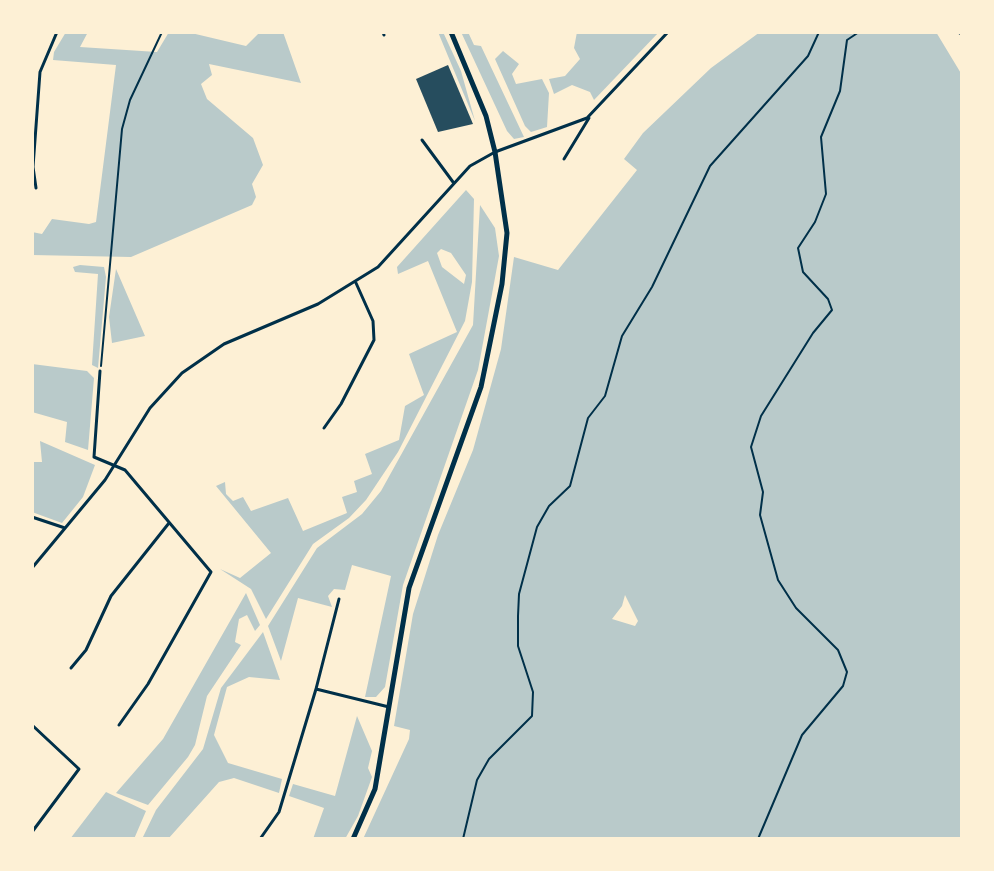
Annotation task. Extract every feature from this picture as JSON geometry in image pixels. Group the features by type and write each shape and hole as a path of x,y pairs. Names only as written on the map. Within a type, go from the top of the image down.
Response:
{"main road":[{"path":"353,839 375,789 409,588 461,445 494,334 507,233 495,152 486,116 451,32"}],"street":[{"path":"36,188 33,167 40,72 57,32"},
{"path":"564,159 592,114 668,32"},
{"path":"32,568 116,465 150,408 182,373 224,344 318,304 356,283 397,249 470,166 495,152 575,124 592,114"},
{"path":"422,140 453,182"},
{"path":"324,428 341,404 374,340 373,321 356,283"},
{"path":"100,371 92,453 100,462 125,470 211,572 148,684 119,725"},
{"path":"32,517 65,528"},
{"path":"71,668 86,650 111,596 170,523"},
{"path":"260,839 279,812 339,599"},
{"path":"316,689 389,707"},
{"path":"32,725 79,769 32,832"}],"path":[{"path":"100,371 122,129 130,100 162,32"},
{"path":"463,839 477,780 489,759 532,716 533,692 518,646 519,594 542,515 570,486 588,418 605,396 622,336 652,287 710,166 803,62 819,32"},
{"path":"758,839 802,735 843,686 847,672 838,650 796,608 778,580 760,515 763,492 751,447 761,416 813,333 832,310 828,299 803,272 798,248 815,222 826,194 821,137 840,91 847,40 859,32"},
{"path":"957,32 962,35"}],"shaded area":[{"path":"66,32 88,32 80,47 157,52 169,32 187,32 246,46 260,32 283,32 301,83 209,64 212,75 201,84 207,99 253,138 263,165 252,184 256,197 252,205 131,257 32,255 32,232 42,234 52,219 89,224 96,222 116,65 53,60 54,52"},
{"path":"438,32 443,32 461,71 475,121"},
{"path":"461,32 468,32 474,45 481,46 524,137 514,139 507,131"},
{"path":"577,32 659,32 594,100 590,92 572,85 554,94 549,79 565,76 580,59 574,48"},
{"path":"760,32 936,32 962,75 962,839 363,839 409,739 410,730 394,726 413,614 438,535 473,450 501,349 514,257 558,270 637,170 624,159 643,133 711,68","holes":["625,595 638,621 635,626 612,619 622,606"]},
{"path":"503,51 519,64 512,74 516,84 542,79 549,93 547,127 531,132 525,126 495,59"},
{"path":"466,190 474,199 472,282 465,321 398,452 366,500 349,518 313,544 266,619 251,589 220,569 240,578 271,553 216,486 225,482 226,494 233,501 243,497 251,511 288,498 303,531 347,513 342,497 357,492 354,481 372,474 365,454 399,440 405,406 424,395 409,354 457,332 428,261 398,274 397,267","holes":["441,249 451,253 466,275 464,284 442,267 437,253"]},
{"path":"480,205 495,228 499,256 478,370 403,585 385,687 376,697 365,697 391,576 352,565 345,590 334,589 328,596 332,607 298,598 281,661 268,626 317,548 362,514 381,491 473,325"},
{"path":"73,267 104,267 106,277 98,368 92,365 98,274 75,272"},
{"path":"116,269 145,336 112,343 109,317"},
{"path":"32,364 87,371 94,378 88,450 65,442 67,422 32,412"},
{"path":"40,441 95,465 83,497 62,523 32,512 32,462 42,462"},
{"path":"246,593 260,625 255,631 247,615 239,619 235,642 241,645 207,696 195,745 188,757 148,805 116,793 163,739"},
{"path":"263,632 280,680 249,677 227,687 214,735 228,763 282,779 279,793 234,778 219,782 168,839 142,839 156,810 203,749 221,688"},
{"path":"357,716 372,751 368,768 372,777 358,816 345,839 313,839 324,808 289,796 293,784 335,796"},
{"path":"106,792 146,811 134,839 70,839"}],"building":[{"path":"448,65 473,124 438,132 416,79"}]}
